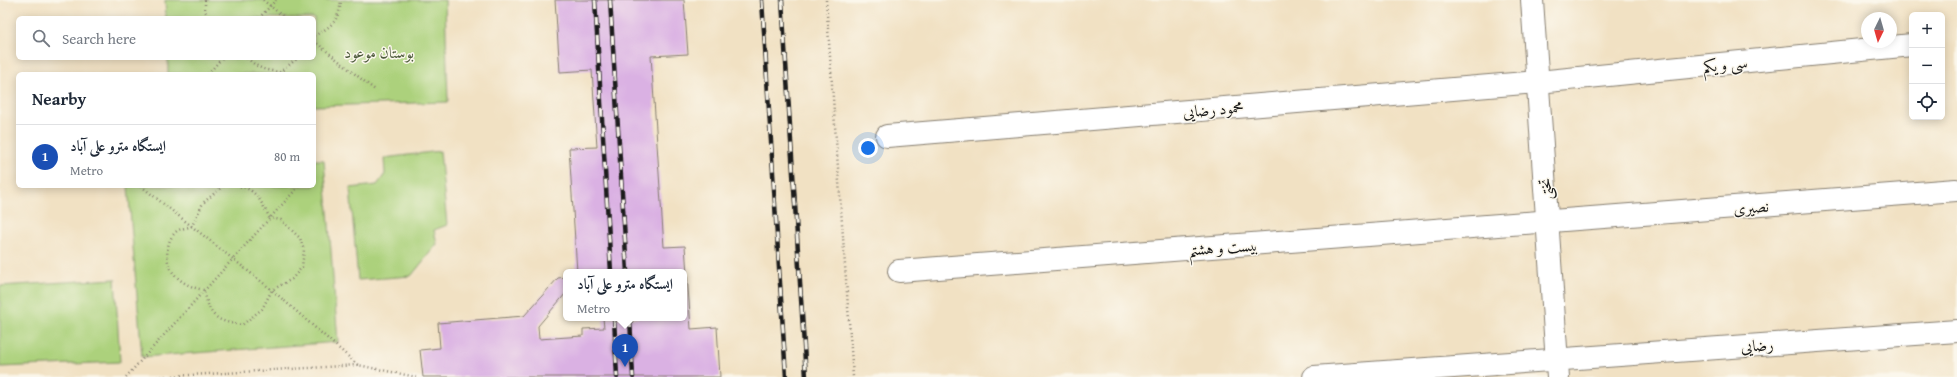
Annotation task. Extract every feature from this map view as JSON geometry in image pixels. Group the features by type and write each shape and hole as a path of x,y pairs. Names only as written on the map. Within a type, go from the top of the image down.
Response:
{"street":[{"name":"تختی","path":"1532,0 1557,368"},
{"name":"سی و یکم","path":"1538,82 1909,45"},
{"name":"محمود رضایی","path":"887,136 1538,82"},
{"name":"نصیری","path":"1547,223 1956,190"},
{"name":"بیست و هشتم","path":"899,271 1547,223"},
{"name":"رضایی","path":"1314,377 1557,368 1957,331"}],"path":[{"path":"205,0 205,12 208,16"},
{"path":"262,0 282,16"},
{"path":"261,16 276,0"},
{"path":"316,35 330,27 340,15 341,0"},
{"path":"826,0 853,377"},
{"path":"316,43 375,90"},
{"path":"210,72 220,60"},
{"path":"249,60 256,67 264,70 280,72 295,60"},
{"path":"144,188 272,290 358,365"},
{"path":"204,290 186,285 175,276 168,264 167,254 170,241 178,230 192,226 203,203 221,188"},
{"path":"244,188 252,190 260,198 270,218"},
{"path":"126,377 232,258 297,188"},
{"path":"204,290 209,309 219,319 242,325 262,309 272,290 292,279 302,267 304,250 300,238 281,220 270,218"},
{"path":"157,377 358,365 416,377"}],"green space":[{"name":"بوستان موعود","path":"165,0 445,0 448,102 316,106 316,72 168,72 168,60 316,60 316,16 166,16"},
{"path":"440,151 447,225 434,230 437,244 411,276 358,280 350,188 377,185 385,174 384,158"},
{"path":"316,160 324,160 338,342 142,357 128,188 316,188"},
{"path":"115,279 120,362 0,367 0,286"}],"building":[{"path":"555,0 684,0 688,54 651,56 664,247 685,246 687,269 577,269 569,148 597,147 592,70 560,72"},
{"path":"687,274 691,329 717,327 720,377 423,377 420,350 440,348 438,323 524,316 558,278 563,277 563,297 538,326 539,339 583,336 583,329 604,328 603,321 687,321"}],"railway":[{"path":"595,0 611,269"},
{"path":"610,0 627,269"},
{"path":"762,0 786,377"},
{"path":"782,0 806,377"},
{"path":"614,321 617,377"},
{"path":"630,321 633,377"}],"place":[{"name":"ایستگاه مترو علی آباد","path":"625,367"}]}
